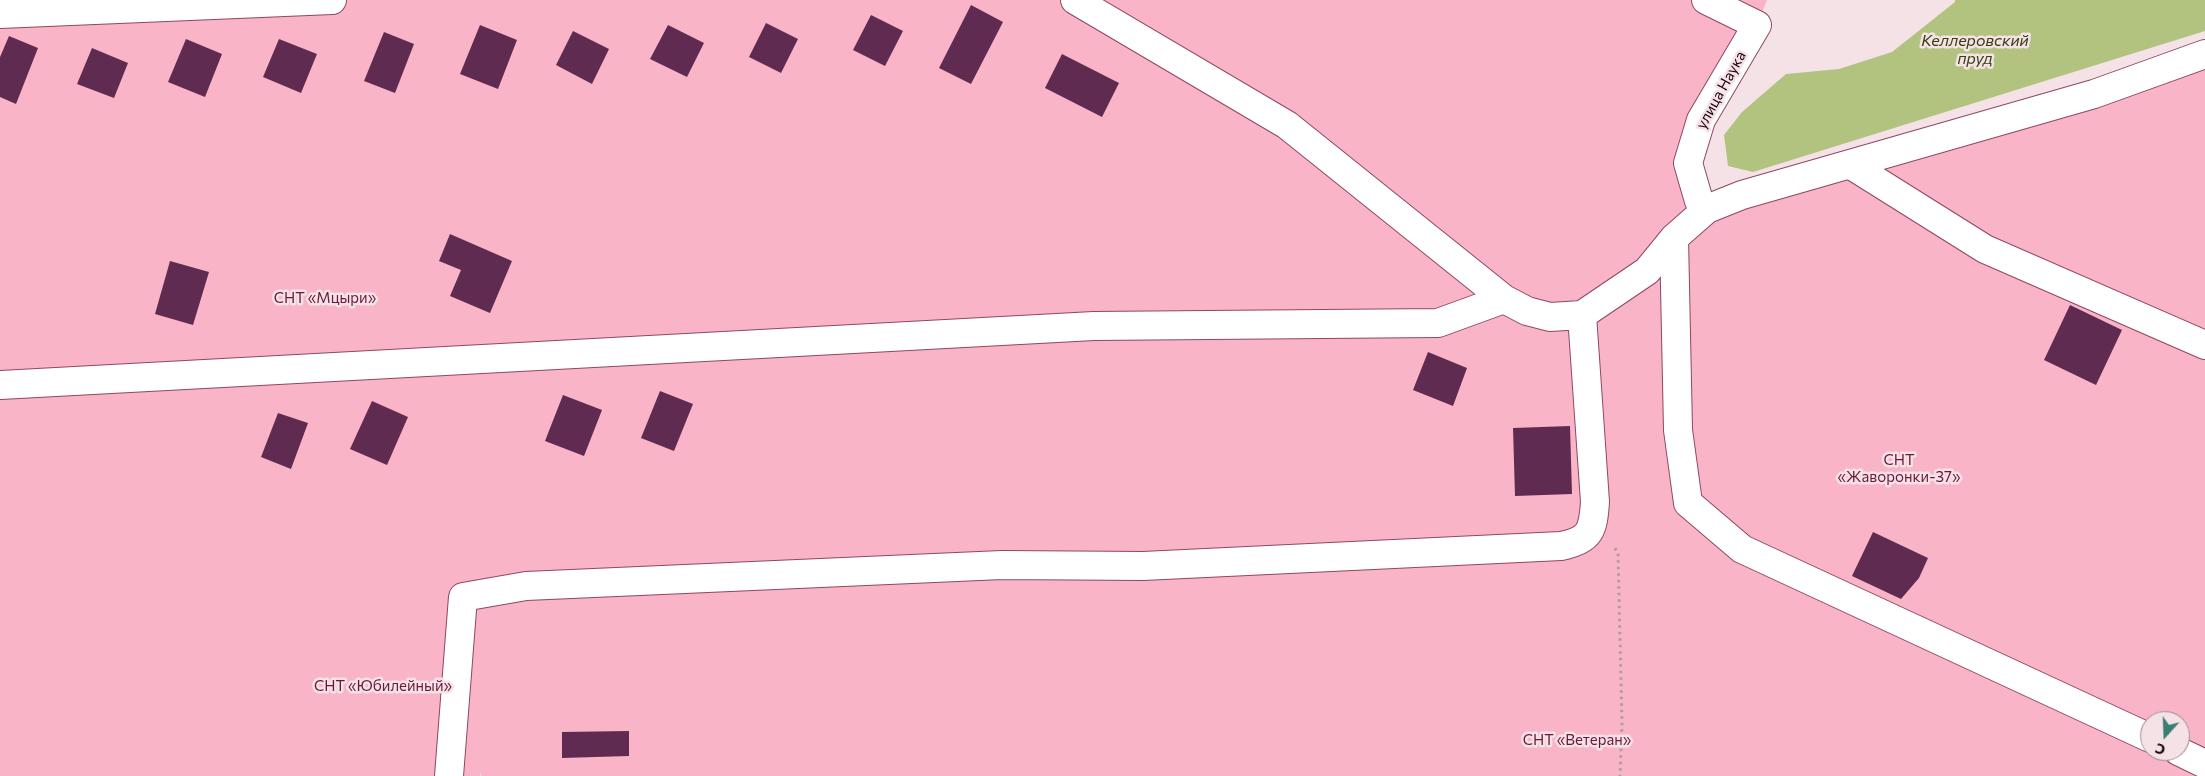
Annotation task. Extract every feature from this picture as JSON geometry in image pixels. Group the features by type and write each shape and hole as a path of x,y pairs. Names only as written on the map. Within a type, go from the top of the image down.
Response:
{"street":[{"path":"0,14 332,0"},
{"path":"1075,0 1286,125 1504,299 1527,311 1550,317 1582,316 1647,271 1674,238 1707,209 1742,195 2094,94 2205,54"},
{"name":"улица Наука","path":"1706,0 1757,25 1701,120 1688,164 1699,201 1707,209"},
{"path":"1851,165 1985,248 2205,345"},
{"path":"1674,238 1678,430 1688,504 1742,549 2140,733"},
{"path":"0,386 1094,326 1438,323 1504,299"},
{"path":"449,776 463,597 526,586 1002,565 1143,566 1561,546 1575,543 1587,536 1593,524 1595,502 1582,316"},
{"path":"2190,757 2205,764"}],"path":[{"path":"1593,524 1611,539 1618,554 1622,723 1620,776"}],"green space":[{"path":"0,0 1767,0 1757,25 1701,120 1699,201 2205,54 2205,776 481,776 481,772 480,776 0,776"}],"water":[{"name":"Келлеровский пруд","path":"1955,0 2205,0 2205,31 1753,172 1728,166 1724,135 1742,112 1786,74 1839,69 1892,52 1955,2"}],"building":[{"path":"971,5 1003,22 971,84 939,68"},
{"path":"871,15 903,31 885,66 853,50"},
{"path":"766,23 798,39 781,73 749,57"},
{"path":"480,25 517,40 498,89 460,74"},
{"path":"668,25 704,43 687,77 650,59"},
{"path":"573,31 609,49 592,84 556,65"},
{"path":"384,32 414,44 395,93 364,81"},
{"path":"9,36 38,48 16,104 0,97 0,57"},
{"path":"186,39 222,54 205,97 168,82"},
{"path":"279,39 317,54 301,93 263,77"},
{"path":"92,48 128,63 114,98 77,84"},
{"path":"1062,54 1119,83 1102,117 1045,88"},
{"path":"450,234 512,261 490,313 450,296 461,270 439,261"},
{"path":"170,261 209,272 193,325 155,314"},
{"path":"2070,305 2122,330 2096,385 2044,360"},
{"path":"1428,352 1467,368 1453,406 1413,390"},
{"path":"660,391 693,404 674,451 641,438"},
{"path":"563,395 602,410 584,456 545,441"},
{"path":"372,401 408,417 387,465 350,449"},
{"path":"278,413 308,423 291,469 261,457"},
{"path":"1570,426 1572,494 1515,496 1513,428"},
{"path":"1873,532 1928,558 1919,578 1901,599 1852,576"},
{"path":"629,731 629,756 562,758 562,732"}],"park label":[{"name":"СНТ «Мцыри»","path":"325,298"},
{"name":"СНТ «Жаворонки-37»","path":"1899,468"},
{"name":"СНТ «Юбилейный»","path":"383,686"},
{"name":"СНТ «Ветеран»","path":"1577,740"}]}
